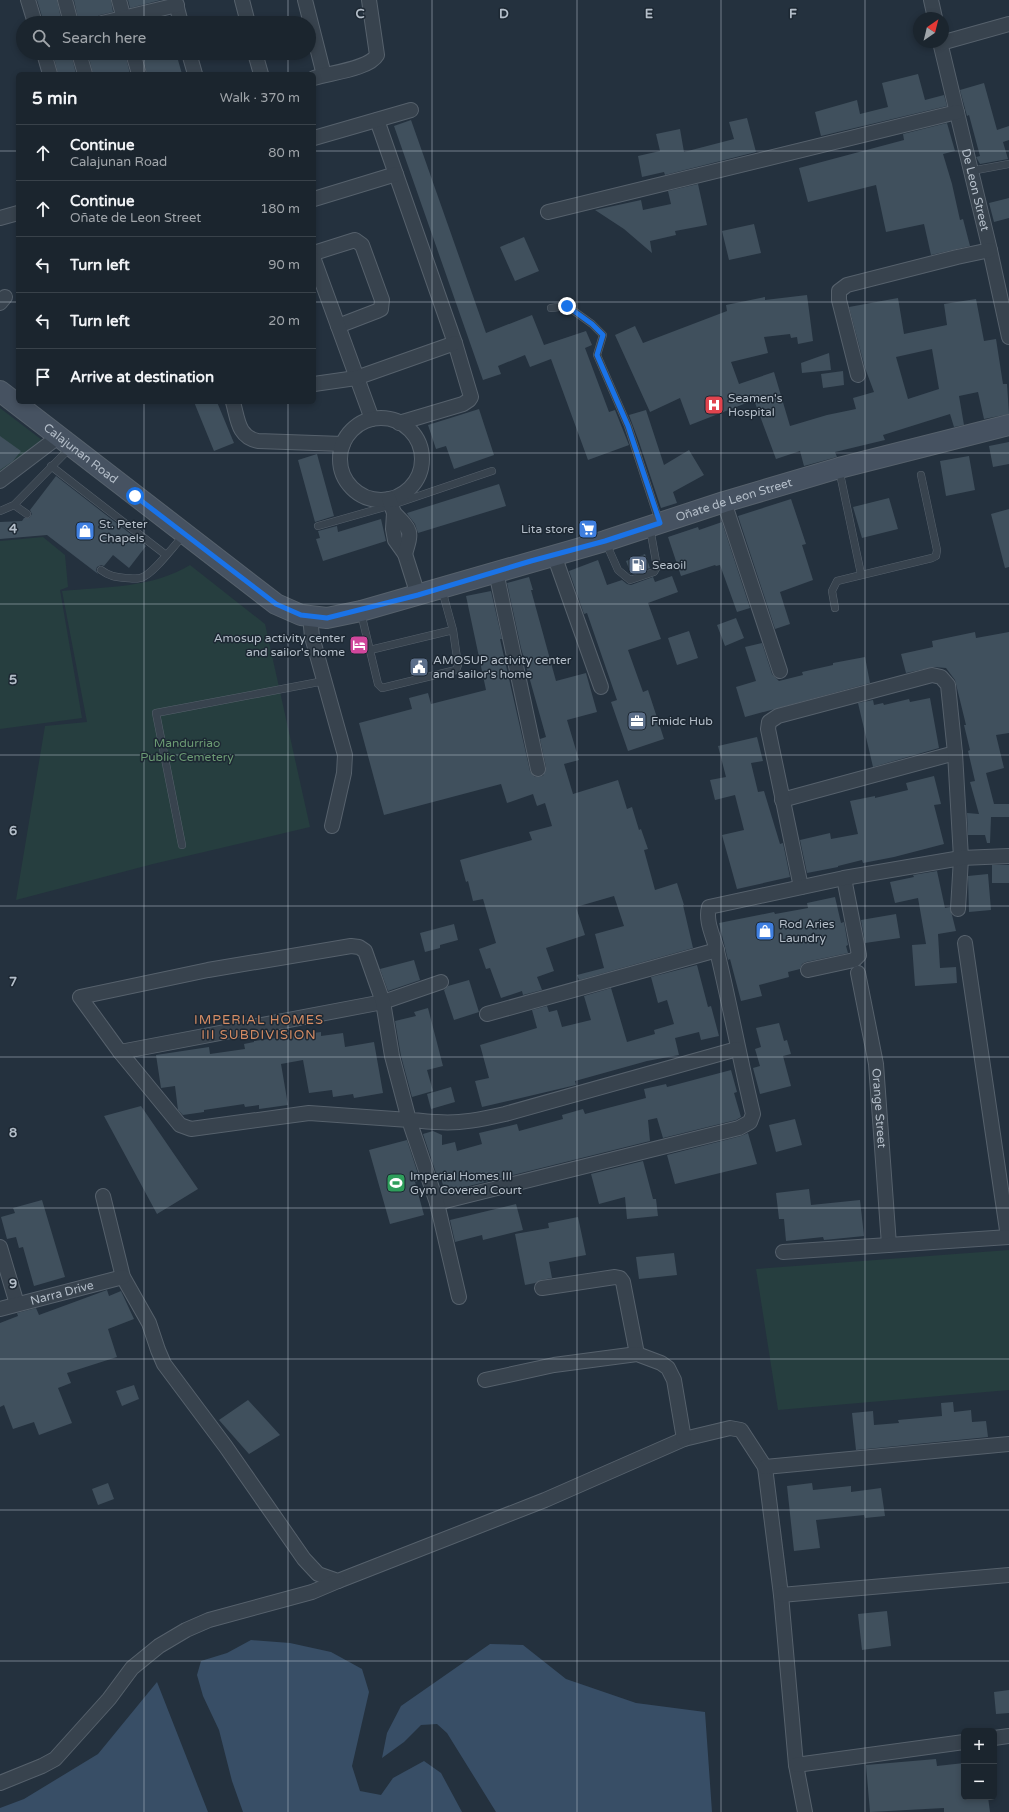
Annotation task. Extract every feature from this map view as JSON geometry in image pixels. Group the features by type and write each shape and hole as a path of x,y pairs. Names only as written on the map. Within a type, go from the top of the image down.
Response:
{"main road":[{"name":"Calajunan Road","path":"0,390 16,403"},
{"name":"Calajunan Road","path":"18,404 276,604"},
{"name":"Oñate de Leon Street","path":"276,604 301,615 327,618 361,611 605,541 724,502 839,468 1009,425"}],"street":[{"path":"28,0 33,16"},
{"path":"65,0 69,16"},
{"path":"119,0 123,16"},
{"path":"242,0 246,16"},
{"path":"305,0 308,16"},
{"path":"316,60 319,77 359,66 374,59 377,55 369,0"},
{"path":"931,0 934,12"},
{"path":"138,16 176,3 179,16"},
{"path":"949,40 1009,24"},
{"name":"De Leon Street","path":"941,48 972,171 1009,337"},
{"path":"46,60 49,72"},
{"path":"81,60 84,72"},
{"path":"135,60 138,72"},
{"path":"192,60 195,72"},
{"path":"258,60 261,72"},
{"path":"316,137 411,110"},
{"path":"548,212 957,112"},
{"path":"377,120 455,343 471,396 469,400 463,404 399,423"},
{"path":"316,198 396,174"},
{"path":"0,218 16,214"},
{"path":"316,252 355,240 361,242 382,300 381,309 338,326"},
{"path":"858,375 839,300 839,291 846,285 990,250"},
{"path":"316,266 372,419"},
{"path":"316,384 356,378 455,343"},
{"path":"234,404 243,434 249,439 258,441 342,444"},
{"path":"392,506 412,485 419,473 422,458 419,444 411,432 399,423 386,419 372,419 360,424 349,433 342,444 340,456 341,468 345,480 353,489 363,496 392,506 407,525 411,535 405,554 418,595"},
{"path":"0,481 65,442"},
{"path":"724,502 780,671"},
{"path":"554,555 601,687"},
{"path":"496,572 538,769"},
{"path":"310,616 312,637 345,755 344,773 332,826"},
{"path":"801,887 768,729 769,722 778,716 932,675 941,677 948,685 955,753 961,858 958,909"},
{"path":"782,800 955,753"},
{"path":"437,1203 731,1130 750,1122 753,1114 737,1049 717,950 707,915 708,907 844,878 961,858 1009,856"},
{"path":"808,970 854,960 859,956 844,878"},
{"path":"782,1252 1009,1237 965,943"},
{"path":"459,1297 437,1203 409,1120 392,1056 383,1002 365,951 359,947 351,946 208,970 80,997 120,1052 180,1125 184,1128 191,1129 309,1113 409,1120 438,1122 478,1120 737,1049"},
{"path":"487,1014 717,950"},
{"name":"Orange Street","path":"858,972 876,1064 889,1245"},
{"path":"120,1052 383,1002 441,982"},
{"path":"103,1196 123,1277 149,1323 164,1364 226,1447 304,1559 318,1574 338,1581"},
{"path":"0,1248 17,1304"},
{"name":"Narra Drive","path":"0,1309 123,1277"},
{"path":"542,1288 615,1277 620,1278 623,1282 637,1354"},
{"path":"486,1380 554,1365 637,1354 661,1363 668,1368 674,1380 684,1439"},
{"path":"0,1783 42,1766 55,1759 109,1699 132,1668 159,1646 186,1630 208,1620 259,1605 312,1592 545,1500 684,1439 730,1428 741,1430 765,1467 781,1595 796,1765 805,1812"},
{"path":"765,1467 1009,1444"},
{"path":"781,1595 1009,1574"},
{"path":"997,1738 1009,1736"},
{"path":"796,1765 961,1742"}],"lane":[{"path":"972,171 1009,164"},
{"path":"551,308 567,306 592,324 603,335 597,355 628,426 655,525 657,567 654,572 630,580 618,570 605,541"},
{"path":"0,511 14,505 51,466 65,442"},
{"path":"51,466 166,555"},
{"path":"839,468 861,574"},
{"path":"318,526 392,506 492,471"},
{"path":"835,608 832,591 833,585 837,581 936,556 937,550 921,475"},
{"path":"14,505 27,514"},
{"path":"101,570 108,575 116,577 136,579 144,577 185,534"},
{"path":"361,611 378,684 382,688 456,670 458,665 453,630 441,588"},
{"path":"370,650 453,630"},
{"path":"182,845 156,713 324,681"}],"green space":[{"path":"0,408 42,440 0,472"},
{"path":"43,537 65,555 68,587 60,590 82,718 0,729 0,541"},
{"name":"Mandurriao Public Cemetery","path":"190,565 265,624 310,827 153,864 16,900 45,726 87,722 62,591 111,587 144,582 176,573"},
{"path":"1009,1250 1009,1390 778,1410 756,1269"}],"water":[{"path":"251,1640 290,1643 331,1652 362,1669 369,1692 352,1766 360,1791 381,1795 393,1778 424,1761 441,1773 462,1812 243,1812 232,1781 219,1730 203,1696 197,1675 201,1661 227,1653"},
{"path":"490,1644 523,1645 566,1679 636,1703 705,1712 712,1812 496,1812 447,1733 437,1724 421,1725 404,1742 382,1758 387,1733 401,1706"},
{"path":"157,1682 208,1812 0,1812 0,1808 24,1799 98,1754"}],"building":[{"path":"37,0 57,0 60,16 42,16"},
{"path":"74,0 111,0 113,12 98,16 77,16"},
{"path":"128,0 161,0 130,8"},
{"path":"55,60 73,60 76,72 58,72"},
{"path":"90,60 127,60 130,72 93,72"},
{"path":"144,60 178,60 181,72 147,72"},
{"path":"918,74 925,100 944,95 947,106 821,136 815,112 857,100 860,114 888,107 882,83"},
{"path":"984,83 997,130 1009,126 1009,140 1003,142 1008,159 980,164 976,157 980,156 969,115 967,116 960,90"},
{"path":"747,118 756,152 665,175 664,172 642,177 638,156 660,151 656,134 680,129 684,152 734,139 729,122"},
{"path":"411,120 486,333 532,315 544,345 586,331 592,345 585,348 609,412 615,410 629,445 588,460 551,359 530,367 525,355 498,366 501,374 483,380 394,126"},
{"path":"947,123 955,151 943,154 952,184 960,220 963,219 970,246 931,255 924,224 886,232 876,185 808,202 799,168 904,140 903,134"},
{"path":"698,184 707,225 675,231 676,235 650,241 652,253 624,229 595,210 641,200 643,210 671,204 668,191"},
{"path":"1009,198 1009,218 994,222 989,203"},
{"path":"754,224 761,253 729,260 722,231"},
{"path":"524,237 539,271 515,281 500,247"},
{"path":"807,295 813,341 798,344 797,337 791,338 790,334 764,337 768,353 731,362 739,384 774,372 790,426 827,415 856,409 853,398 874,392 865,368 849,307 898,298 904,334 947,325 944,304 976,299 984,341 996,339 1003,384 1007,384 1009,414 984,419 978,392 959,396 964,425 954,427 950,414 883,435 885,440 835,452 837,457 804,466 800,451 776,459 754,400 690,425 680,398 650,412 615,335 635,326 643,343 727,311 726,305 765,297 765,300","holes":["932,349 939,389 908,399 896,357"]},
{"path":"829,353 831,370 802,373 801,363"},
{"path":"843,371 844,385 823,388 821,374"},
{"path":"195,404 218,404 234,443 214,451"},
{"path":"479,409 494,455 454,469 446,446 436,449 428,425"},
{"path":"646,410 664,465 689,450 704,475 673,492 677,503 661,508 629,415"},
{"path":"0,436 21,451 13,461 0,470"},
{"path":"1009,442 1009,464 993,467 989,446"},
{"path":"317,454 334,516 315,522 298,460"},
{"path":"969,456 975,490 946,496 940,461"},
{"name":"St. Peter Chapels","path":"56,476 146,546 129,568 113,555 104,566 101,565 97,567 96,570 98,574 47,535 0,539 0,522 22,521 24,518 29,518 32,514 30,510"},
{"path":"499,484 506,506 418,533 415,524 407,513"},
{"path":"889,498 898,529 862,538 853,507"},
{"path":"791,499 806,544 802,545 813,580 780,592 790,624 775,629 738,516"},
{"path":"1009,509 1009,567 1005,568 991,514"},
{"path":"381,519 386,541 323,561 316,539 320,538 318,531 337,526 338,532"},
{"path":"722,522 750,608 737,612 720,565 715,565 681,576 668,537 698,527 699,530"},
{"name":"Seaoil","path":"645,554 650,568 631,574 626,561"},
{"path":"598,560 607,585 622,580 631,585 653,577 655,582 672,576 678,592 648,603 661,639 628,650 643,692 648,690 664,739 628,751 611,702 617,700 587,613 584,614 569,571"},
{"path":"529,577 533,590 531,590 556,681 586,673 597,712 567,720 579,760 564,764 573,794 618,780 627,809 632,807 639,830 641,829 648,849 644,850 655,890 677,883 684,905 693,948 579,980 577,975 604,968 595,934 624,926 614,896 576,907 585,935 546,948 554,971 537,977 542,990 523,995 522,991 501,998 490,968 486,969 479,949 496,943 483,899 473,901 468,881 466,882 460,860 532,840 529,832 552,826 545,803 537,806 533,794 507,803 501,784 384,815 359,723 412,709 409,698 428,693 431,704 486,690 466,596 491,591 502,639 500,639 530,771 535,777 543,776 546,767 540,739 546,737 521,648 507,583"},
{"path":"736,618 744,638 725,646 717,625"},
{"path":"689,631 698,658 677,665 668,638"},
{"path":"975,632 976,638 1009,632 1009,733 996,735 1004,768 986,773 994,804 1009,804 1009,817 991,817 990,843 987,843 985,835 968,835 967,813 979,814 970,782 975,781 968,751 970,750 964,725 966,725 955,680 946,668 934,667 906,673 901,654 933,647 932,641"},
{"path":"762,643 772,674 779,681 803,675 802,672 833,665 833,663 865,657 870,683 745,717 736,687 756,681 745,647"},
{"path":"930,698 939,748 873,767 858,703 873,700 874,705 883,703 884,705 909,699 910,702"},
{"path":"757,737 763,761 751,763 758,792 764,791 780,844 783,843 790,877 737,889 722,835 744,830 735,795 715,800 710,780 726,777 718,746"},
{"path":"934,776 941,804 934,805 944,844 894,857 863,863 862,860 838,867 807,873 800,840 830,833 831,839 858,834 850,801 875,796 875,798 908,790 906,783"},
{"path":"992,865 1009,865 1009,883 992,883"},
{"path":"937,871 945,908 950,907 956,931 938,934 940,968 956,967 957,983 915,986 912,945 926,944 918,898 895,903 890,882 914,877 913,875"},
{"path":"988,874 991,910 969,912 968,876"},
{"path":"835,897 841,923 844,922 848,953 806,962 802,964 800,969 788,972 789,977 759,985 762,996 741,1001 730,959 728,960 719,923 774,912 775,914 808,908 807,903"},
{"path":"896,914 900,938 865,943 861,920"},
{"path":"454,924 458,940 440,945 440,948 425,952 420,933"},
{"path":"414,960 420,980 388,991 380,969"},
{"path":"697,965 708,1007 711,1006 719,1036 701,1040 699,1032 675,1038 679,1055 647,1061 575,1081 576,1085 482,1107 475,1081 489,1078 480,1045 537,1028 532,1010 547,1006 549,1012 557,1010 562,1027 591,1020 584,996 611,988 627,1042 655,1034 654,1030 674,1024 667,1000 658,1003 651,977"},
{"path":"469,980 479,1012 454,1020 444,990 448,986"},
{"path":"428,1008 443,1066 427,1070 433,1091 412,1097 401,1056 395,1021 416,1016 414,1012"},
{"path":"779,1023 784,1041 787,1040 791,1054 783,1056 791,1086 760,1094 753,1068 760,1066 755,1049 761,1047 756,1028"},
{"path":"321,1032 321,1036 343,1033 345,1047 374,1042 383,1093 354,1098 353,1094 333,1097 332,1090 309,1093 303,1060 281,1064 288,1105 259,1109 259,1105 245,1107 244,1104 183,1115 178,1110 175,1086 161,1088 156,1055 209,1047 210,1054 245,1049 244,1044 254,1041"},
{"path":"731,1070 737,1092 734,1093 741,1117 736,1120 663,1138 657,1118 648,1120 650,1141 445,1192 440,1175 437,1176 423,1134 433,1131 442,1135 442,1145 455,1142 457,1151 482,1144 479,1133 517,1124 519,1131 563,1119 562,1115 583,1109 585,1114 646,1098 644,1089 666,1084 667,1087"},
{"path":"451,1087 455,1102 431,1109 427,1094"},
{"path":"141,1106 198,1189 157,1214 104,1116"},
{"path":"795,1119 802,1145 776,1152 769,1125"},
{"path":"748,1133 757,1164 675,1184 667,1155"},
{"path":"407,1140 420,1180 415,1182 424,1215 390,1224 369,1150"},
{"path":"643,1161 653,1199 656,1199 658,1216 627,1219 625,1197 599,1204 591,1174"},
{"path":"809,1189 811,1205 860,1200 864,1236 824,1240 823,1237 786,1241 784,1219 779,1219 776,1193"},
{"path":"42,1200 65,1277 34,1286 23,1247 19,1248 16,1237 7,1239 1,1217 15,1213 13,1208"},
{"path":"516,1204 523,1230 483,1240 482,1235 455,1242 450,1220"},
{"path":"578,1217 586,1255 549,1262 552,1278 525,1285 515,1234 549,1228 548,1223"},
{"path":"674,1253 677,1275 639,1279 636,1257"},
{"path":"107,1290 109,1296 121,1291 134,1319 108,1329 117,1357 67,1373 71,1383 58,1388 72,1423 39,1435 34,1422 13,1429 4,1405 0,1407 0,1323 18,1316 17,1313 36,1308 39,1315"},
{"path":"134,1385 139,1399 122,1406 116,1391"},
{"path":"248,1400 280,1435 249,1454 219,1420"},
{"path":"953,1402 954,1412 971,1410 972,1422 986,1421 988,1437 856,1450 852,1413 873,1411 874,1425 899,1423 898,1420 942,1416 941,1403"},
{"path":"108,1483 114,1499 98,1505 92,1489"},
{"path":"812,1483 813,1490 851,1486 851,1492 881,1488 885,1516 865,1518 864,1515 816,1520 820,1548 794,1551 787,1486"},
{"path":"887,1611 891,1646 862,1650 858,1614"},
{"path":"1009,1690 1009,1713 996,1714 994,1692"},
{"path":"936,1759 937,1766 961,1763 961,1800 988,1800 990,1812 944,1812 944,1808 870,1812 866,1765"}],"place":[{"name":"Seamen's Hospital","path":"714,405"},
{"name":"Lita store","path":"588,529"},
{"name":"St. Peter Chapels","path":"85,531"},
{"name":"Seaoil","path":"638,565"},
{"name":"Amosup activity center and sailor's home","path":"359,645"},
{"name":"AMOSUP activity center and sailor's home","path":"419,667"},
{"name":"Fmidc Hub","path":"637,721"},
{"name":"Rod Aries Laundry","path":"765,931"},
{"name":"Imperial Homes III Gym Covered Court","path":"396,1183"}],"district":[{"name":"IMPERIAL HOMES III SUBDIVISION","path":"259,1026"}],"route":[{"path":"135,496 276,604 301,615 327,618 361,611 418,595 531,561 605,541 660,523 628,426 597,355 603,335 592,324 567,306"}]}
